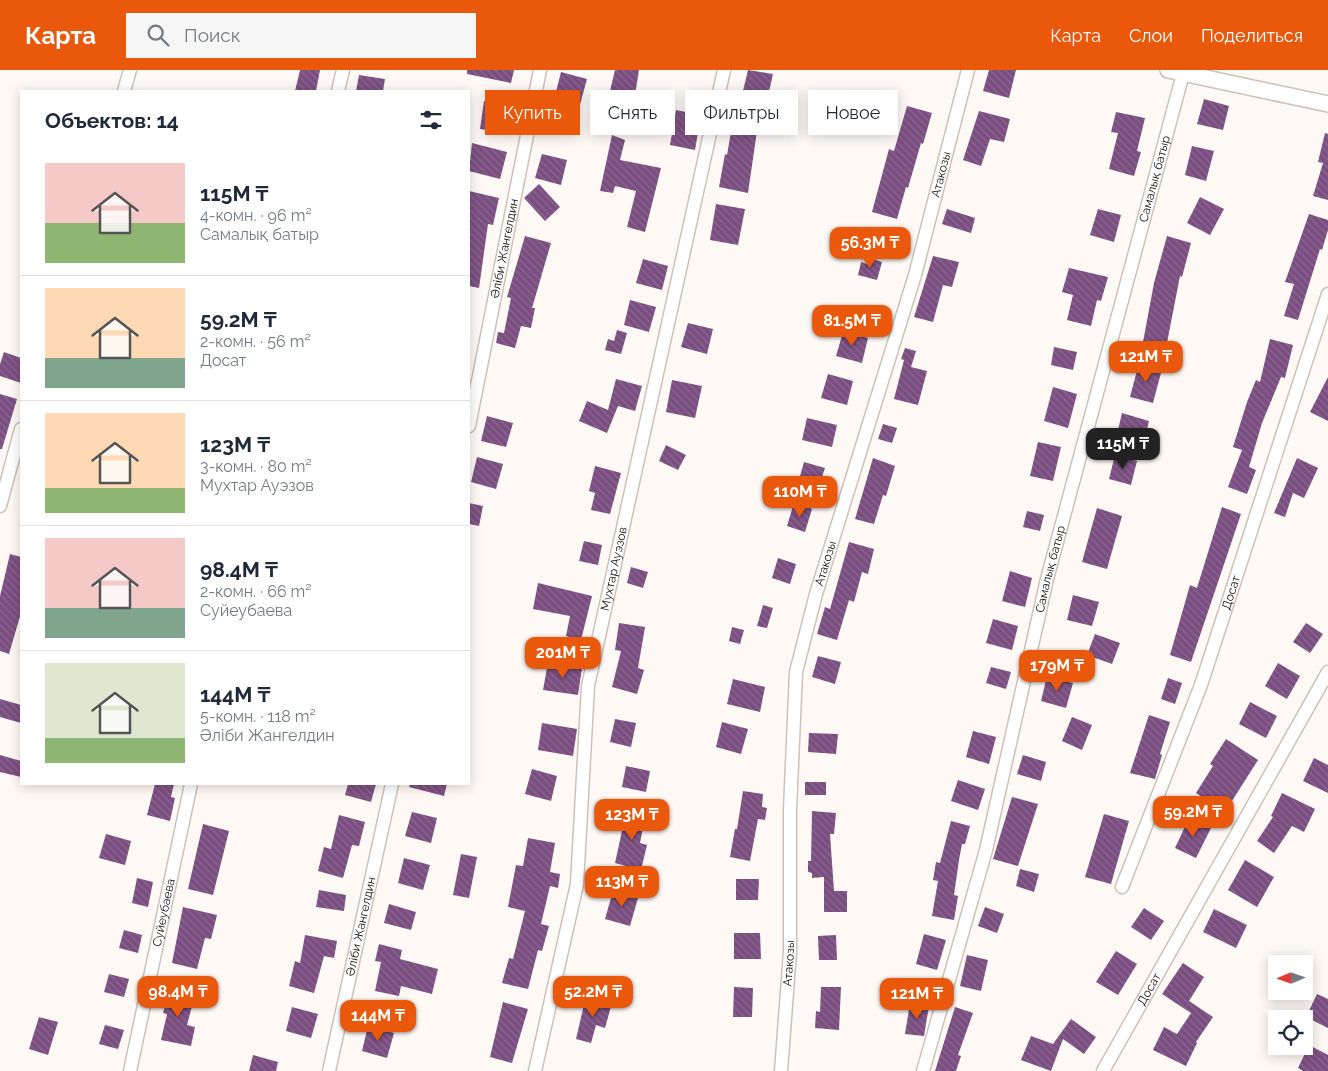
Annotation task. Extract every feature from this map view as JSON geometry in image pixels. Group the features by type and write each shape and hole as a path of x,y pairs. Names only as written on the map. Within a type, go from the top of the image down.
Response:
{"street":[{"path":"124,90 130,70"},
{"path":"338,90 343,70"},
{"name":"Әліби Жангелдин","path":"470,421 540,70"},
{"name":"Мухтар Ауэзов","path":"535,1071 577,884 588,686 724,70"},
{"name":"Атакозы","path":"781,1071 790,952 790,810 796,672 816,594 915,275 968,70"},
{"path":"1178,71 1328,104"},
{"name":"Самалық батыр","path":"923,1071 986,850 1047,579 1178,71"},
{"name":"Досат","path":"1122,887 1201,685 1328,294"},
{"path":"0,506 20,433"},
{"name":"Досат","path":"1103,1071 1328,672"},
{"name":"Суйеубаева","path":"130,1071 191,785"},
{"name":"Әліби Жангелдин","path":"329,1071 392,785"}],"building":[{"path":"300,70 320,70 316,90 295,90"},
{"path":"467,70 514,70 511,83 467,74"},
{"path":"615,70 639,70 636,90 610,90"},
{"path":"748,70 773,74 769,90 743,90"},
{"path":"989,70 1016,70 1009,98 983,91"},
{"path":"561,72 587,79 580,105 580,90 556,90"},
{"path":"359,75 385,79 383,90 356,90"},
{"path":"1204,99 1229,106 1223,130 1197,124"},
{"path":"484,101 485,130 480,129"},
{"path":"907,106 932,113 897,219 872,212 889,149 894,151"},
{"path":"676,110 685,112 685,135 698,135 695,150 670,145 672,135 675,135"},
{"path":"979,111 1010,119 1004,142 990,139 981,166 963,160"},
{"path":"1116,112 1145,118 1137,151 1141,152 1134,176 1109,169 1118,133 1111,132"},
{"path":"1325,133 1328,134 1328,200 1313,196 1323,163 1318,162"},
{"path":"612,135 625,140 620,160 661,168 645,232 627,227 636,191 615,186 613,193 600,191"},
{"path":"730,135 756,135 748,193 719,187 725,154 727,155"},
{"path":"472,143 507,152 500,179 470,171"},
{"path":"1192,146 1214,151 1206,181 1185,175"},
{"path":"542,154 567,160 561,185 535,178"},
{"path":"539,184 560,207 545,221 524,198"},
{"path":"470,191 499,198 493,225 488,224 479,288 470,286"},
{"path":"1200,197 1224,209 1210,235 1187,223"},
{"path":"716,204 745,209 738,245 710,240"},
{"path":"947,209 975,218 971,233 942,224"},
{"path":"1098,209 1121,215 1114,242 1090,235"},
{"path":"1309,214 1328,220 1328,230 1322,250 1320,249 1298,320 1284,316 1294,284 1285,282"},
{"path":"525,236 551,243 532,308 535,308 531,328 521,326 515,348 496,343 498,332 504,333 511,298 507,297"},
{"path":"1167,236 1191,243 1182,277 1180,276 1166,348 1143,342 1154,283"},
{"path":"933,256 959,262 952,287 943,285 933,322 914,317"},
{"path":"869,258 882,262 877,280 858,275 861,262 867,264"},
{"path":"643,259 668,266 662,290 636,283"},
{"path":"1069,268 1108,277 1101,301 1097,300 1091,326 1067,320 1073,295 1062,292"},
{"path":"630,300 656,307 649,332 624,325"},
{"path":"859,305 871,309 867,320 855,317"},
{"path":"688,323 713,329 707,354 681,347"},
{"path":"617,330 627,333 621,354 605,350 608,339 614,341"},
{"path":"843,332 868,338 862,363 836,356"},
{"path":"1270,339 1293,345 1285,378 1281,377 1262,423 1249,467 1256,470 1247,494 1228,487 1242,450 1233,447 1256,380 1260,382"},
{"path":"1054,347 1077,352 1073,370 1051,365"},
{"path":"905,348 916,351 911,367 927,371 918,405 894,399 904,360 901,359"},
{"path":"4,352 20,358 20,383 0,376 0,364"},
{"path":"1139,363 1162,369 1153,403 1130,397"},
{"path":"828,374 853,381 847,405 821,398"},
{"path":"1328,377 1328,421 1310,412"},
{"path":"616,379 642,386 635,411 618,406 607,433 579,421 587,401 608,410"},
{"path":"672,380 702,386 695,418 666,412"},
{"path":"1053,387 1077,394 1068,428 1044,421"},
{"path":"0,394 17,399 2,449 0,449"},
{"path":"1122,413 1149,421 1145,437 1118,430"},
{"path":"487,416 513,423 506,447 481,441"},
{"path":"807,418 837,425 832,447 802,440"},
{"path":"883,424 897,428 892,443 878,439"},
{"path":"1038,442 1061,447 1053,481 1030,476"},
{"path":"666,445 686,455 678,470 659,461"},
{"path":"1115,455 1137,461 1131,485 1109,479"},
{"path":"477,457 503,464 496,489 471,482"},
{"path":"873,458 895,466 886,496 883,495 874,524 855,519"},
{"path":"1297,458 1318,468 1304,498 1293,493 1285,517 1274,513"},
{"path":"804,462 825,468 818,489 798,483"},
{"path":"595,466 621,473 610,514 591,510 595,493 589,491"},
{"path":"470,503 483,506 479,526 470,524"},
{"path":"794,503 812,509 805,532 787,526"},
{"path":"1222,507 1241,514 1191,662 1170,655 1190,585 1197,588"},
{"path":"1097,508 1122,516 1107,569 1082,562"},
{"path":"1027,511 1044,515 1040,531 1023,527"},
{"path":"584,541 602,545 598,565 579,561"},
{"path":"849,542 874,549 868,574 862,572 854,602 849,600 837,640 817,634 825,607 830,609"},
{"path":"10,554 20,557 20,616 9,654 0,651 0,596"},
{"path":"778,558 796,564 790,584 772,578"},
{"path":"631,567 648,572 643,588 627,583"},
{"path":"1010,571 1032,578 1025,607 1002,601"},
{"path":"538,583 592,596 581,640 566,636 570,616 533,609"},
{"path":"1073,595 1099,602 1092,626 1067,620"},
{"path":"763,605 773,608 767,628 757,626"},
{"path":"993,619 1018,626 1012,650 986,643"},
{"path":"619,623 645,627 638,668 644,670 637,694 612,687 621,651 615,650"},
{"path":"1306,623 1323,634 1310,653 1293,642"},
{"path":"732,627 744,630 740,644 729,641"},
{"path":"1095,634 1120,643 1112,664 1087,655"},
{"path":"818,656 841,662 835,684 812,677"},
{"path":"548,662 582,668 578,695 543,690"},
{"path":"1278,663 1300,676 1287,699 1265,686"},
{"path":"991,667 1011,672 1006,689 986,683"},
{"path":"1047,676 1073,683 1066,708 1041,701"},
{"path":"1168,678 1182,683 1175,704 1161,699"},
{"path":"733,679 765,687 760,712 727,704"},
{"path":"0,699 20,705 20,723 0,717"},
{"path":"1250,702 1277,716 1266,738 1239,724"},
{"path":"1149,715 1170,722 1160,754 1162,755 1155,779 1130,773"},
{"path":"1072,717 1092,725 1082,750 1062,741"},
{"path":"615,719 636,723 631,747 610,742"},
{"path":"722,722 748,729 741,754 716,747"},
{"path":"542,723 577,729 573,756 538,750"},
{"path":"973,731 996,737 989,764 966,757"},
{"path":"809,733 838,734 836,754 808,752"},
{"path":"1226,739 1258,760 1225,812 1196,793 1213,766 1210,764"},
{"path":"0,755 20,761 20,777 0,772"},
{"path":"1023,755 1046,762 1041,781 1017,774"},
{"path":"1314,758 1328,765 1328,793 1303,781"},
{"path":"626,766 650,771 646,792 622,787"},
{"path":"532,769 557,776 551,801 525,794"},
{"path":"958,780 985,789 978,810 951,801"},
{"path":"805,782 826,782 826,795 805,795"},
{"path":"155,785 174,785 171,797 175,798 170,821 147,815"},
{"path":"348,785 376,785 371,802 345,795"},
{"path":"410,785 447,785 444,796 409,787"},
{"path":"743,791 763,794 762,807 767,808 765,820 758,819 750,861 730,857"},
{"path":"1282,793 1315,809 1304,832 1292,826 1274,853 1257,841 1273,817 1271,816"},
{"path":"1012,797 1038,804 1018,866 993,859"},
{"path":"627,808 646,812 640,843 647,845 641,870 615,863"},
{"path":"812,811 836,813 834,834 830,834 834,891 847,891 847,912 824,912 824,877 812,878 812,873 808,872 808,861 811,861"},
{"path":"412,812 437,818 431,843 405,836"},
{"path":"1104,814 1129,821 1111,884 1085,877"},
{"path":"339,815 365,822 359,846 352,845 343,878 318,871 324,847 331,849"},
{"path":"1189,818 1211,828 1196,858 1175,848"},
{"path":"951,821 970,826 965,844 962,844 959,860 954,895 958,896 954,920 932,916 938,881 933,880 936,862 940,863"},
{"path":"203,824 229,831 213,895 188,889"},
{"path":"106,834 131,841 125,865 99,858"},
{"path":"528,838 555,843 550,872 560,874 558,888 550,886 541,924 549,926 542,951 538,950 528,989 502,983 509,958 513,959 525,911 508,907 516,865 523,866"},
{"path":"461,854 477,857 469,898 453,895"},
{"path":"404,858 430,865 423,890 398,883"},
{"path":"1245,860 1274,877 1257,907 1228,890"},
{"path":"1020,869 1039,874 1034,892 1016,886"},
{"path":"137,878 153,882 148,907 132,903"},
{"path":"736,879 759,879 758,900 736,900"},
{"path":"319,890 346,895 344,911 316,907"},
{"path":"613,891 638,898 630,926 605,919"},
{"path":"389,904 416,912 411,930 384,923"},
{"path":"183,907 217,915 211,939 205,938 197,969 172,963"},
{"path":"985,907 1004,914 997,933 978,926"},
{"path":"1144,908 1164,921 1151,940 1131,927"},
{"path":"1214,909 1247,925 1236,948 1203,932"},
{"path":"124,930 142,935 138,953 119,948"},
{"path":"734,933 760,933 761,959 734,959"},
{"path":"924,934 946,940 937,970 916,964"},
{"path":"305,935 337,941 334,958 324,956 314,993 289,986 295,961 300,963"},
{"path":"836,935 837,960 819,960 818,936"},
{"path":"379,944 402,950 400,959 438,969 432,994 401,986 399,996 375,991 381,962 375,961"},
{"path":"1116,951 1137,964 1118,995 1096,982"},
{"path":"967,955 988,960 981,991 960,986"},
{"path":"1183,963 1204,977 1189,1001 1213,1017 1196,1042 1186,1066 1153,1050 1164,1027 1177,1034 1191,1013 1162,994"},
{"path":"109,974 129,979 124,997 104,992"},
{"path":"734,987 753,988 752,1017 733,1017"},
{"path":"821,987 841,987 839,1030 815,1028 816,1011 820,1012"},
{"path":"170,988 195,995 187,1025 195,1027 191,1046 161,1040 167,1014 163,1013"},
{"path":"1317,994 1328,999 1328,1028 1313,1020 1313,1010 1309,1010"},
{"path":"586,996 612,1003 605,1028 596,1025 591,1043 576,1039"},
{"path":"503,1002 528,1009 512,1063 490,1057"},
{"path":"910,1003 929,1006 924,1036 905,1034"},
{"path":"292,1007 318,1014 311,1038 286,1031"},
{"path":"955,1007 973,1013 958,1055 961,1056 956,1071 935,1071"},
{"path":"39,1017 58,1022 48,1055 29,1049"},
{"path":"1071,1019 1096,1037 1084,1054 1063,1039 1051,1071 1021,1060 1031,1036 1053,1044"},
{"path":"105,1025 124,1030 118,1049 99,1044"},
{"path":"368,1026 394,1033 387,1058 362,1051"},
{"path":"1313,1047 1328,1055 1328,1071 1303,1071 1298,1068 1304,1055 1313,1055"},
{"path":"253,1055 278,1062 276,1071 249,1071"}]}
